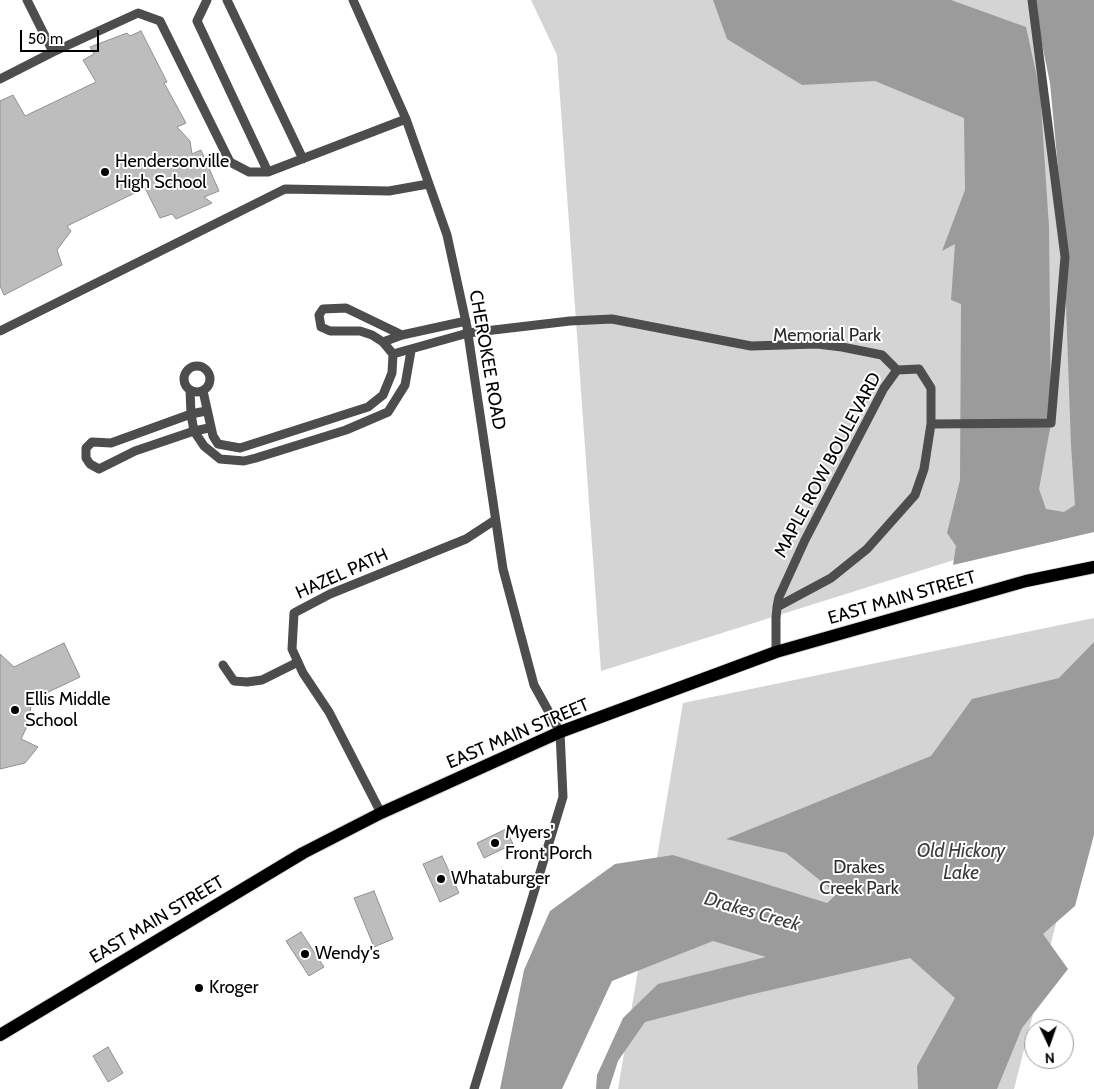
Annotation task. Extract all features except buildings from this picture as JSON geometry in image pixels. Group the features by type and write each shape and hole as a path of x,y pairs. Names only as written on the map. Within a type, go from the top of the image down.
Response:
{"main road":[{"name":"EAST MAIN STREET","path":"0,1035 303,853 381,813 560,732 776,652 1026,581 1094,567"}],"street":[{"path":"27,0 53,52"},
{"path":"208,0 197,21 268,172"},
{"path":"227,0 303,158"},
{"name":"CHEROKEE ROAD","path":"353,0 406,119 447,235 466,321 503,569 534,685 560,732"},
{"path":"931,424 1051,423 1064,257 1032,0"},
{"path":"0,79 138,13 160,21 230,162 249,172 268,172 406,119"},
{"path":"0,331 285,189 389,191 428,184"},
{"path":"203,391 209,428 218,444 240,448 368,407 383,395 392,373 393,354 383,342 360,331 330,330 321,327 320,315 322,309 346,308 402,334"},
{"path":"393,354 468,334 570,321 612,319 752,346 817,344 842,347 882,356 897,370"},
{"path":"383,342 402,334 466,321"},
{"path":"190,390 203,391 208,386 210,378 207,370 199,366 190,368 184,375 185,384 190,390 194,431 204,446 220,459 244,461 339,432 383,414 397,400 405,385 411,350"},
{"name":"MAPLE ROW BOULEVARD","path":"776,652 777,607 779,597 805,540 884,388 897,370 919,369 931,388 931,424 924,470 915,494 867,549 831,578 777,607"},
{"path":"373,403 383,414"},
{"path":"206,411 191,414 111,443 92,442 86,448 86,458 90,464 99,469 118,457 194,431 209,428"},
{"path":"333,419 339,432"},
{"path":"274,438 279,451"},
{"name":"HAZEL PATH","path":"381,813 329,712 292,649 294,613 330,594 466,539 495,520"},
{"path":"223,665 234,681 247,682 262,680 298,662"},
{"path":"474,1089 563,797 560,732"}],"green space":[{"name":"Memorial Park","path":"531,0 1033,0 1094,516 601,671 557,55"},
{"name":"Drakes Creek Park","path":"1094,618 1094,774 1032,1019 1024,1019 1024,1050 1014,1089 618,1089 683,703"}],"water":[{"path":"713,0 951,0 1026,27 1040,91 1049,227 1051,423 1039,489 1046,509 1064,512 1075,505 1063,221 1050,83 1033,0 1094,0 1094,532 953,565 956,546 947,533 960,480 961,304 951,300 955,244 942,251 965,190 964,118 875,81 802,85 727,39"},
{"name":"Old Hickory Lake","path":"1094,642 1094,835 1075,906 1043,934 1068,969 1029,1019 1024,1019 1024,1025 997,1089 918,1089 917,1066 955,998 910,958 749,995 645,1022 618,1061 609,1089 596,1089 597,1075 623,1018 658,984 766,957 713,941 612,981 562,1089 500,1089 524,970 550,911 615,864 673,855 827,903 837,894 786,853 726,839 931,756 972,699 1059,678"}],"place":[{"name":"Hendersonville High School","path":"105,172"},
{"name":"Ellis Middle School","path":"15,710"},
{"name":"Myers' Front Porch","path":"495,843"},
{"name":"Whataburger","path":"441,879"},
{"name":"Wendy's","path":"305,954"},
{"name":"Kroger","path":"199,988"}],"water label":[{"name":"Drakes Creek","path":"752,912"}]}
